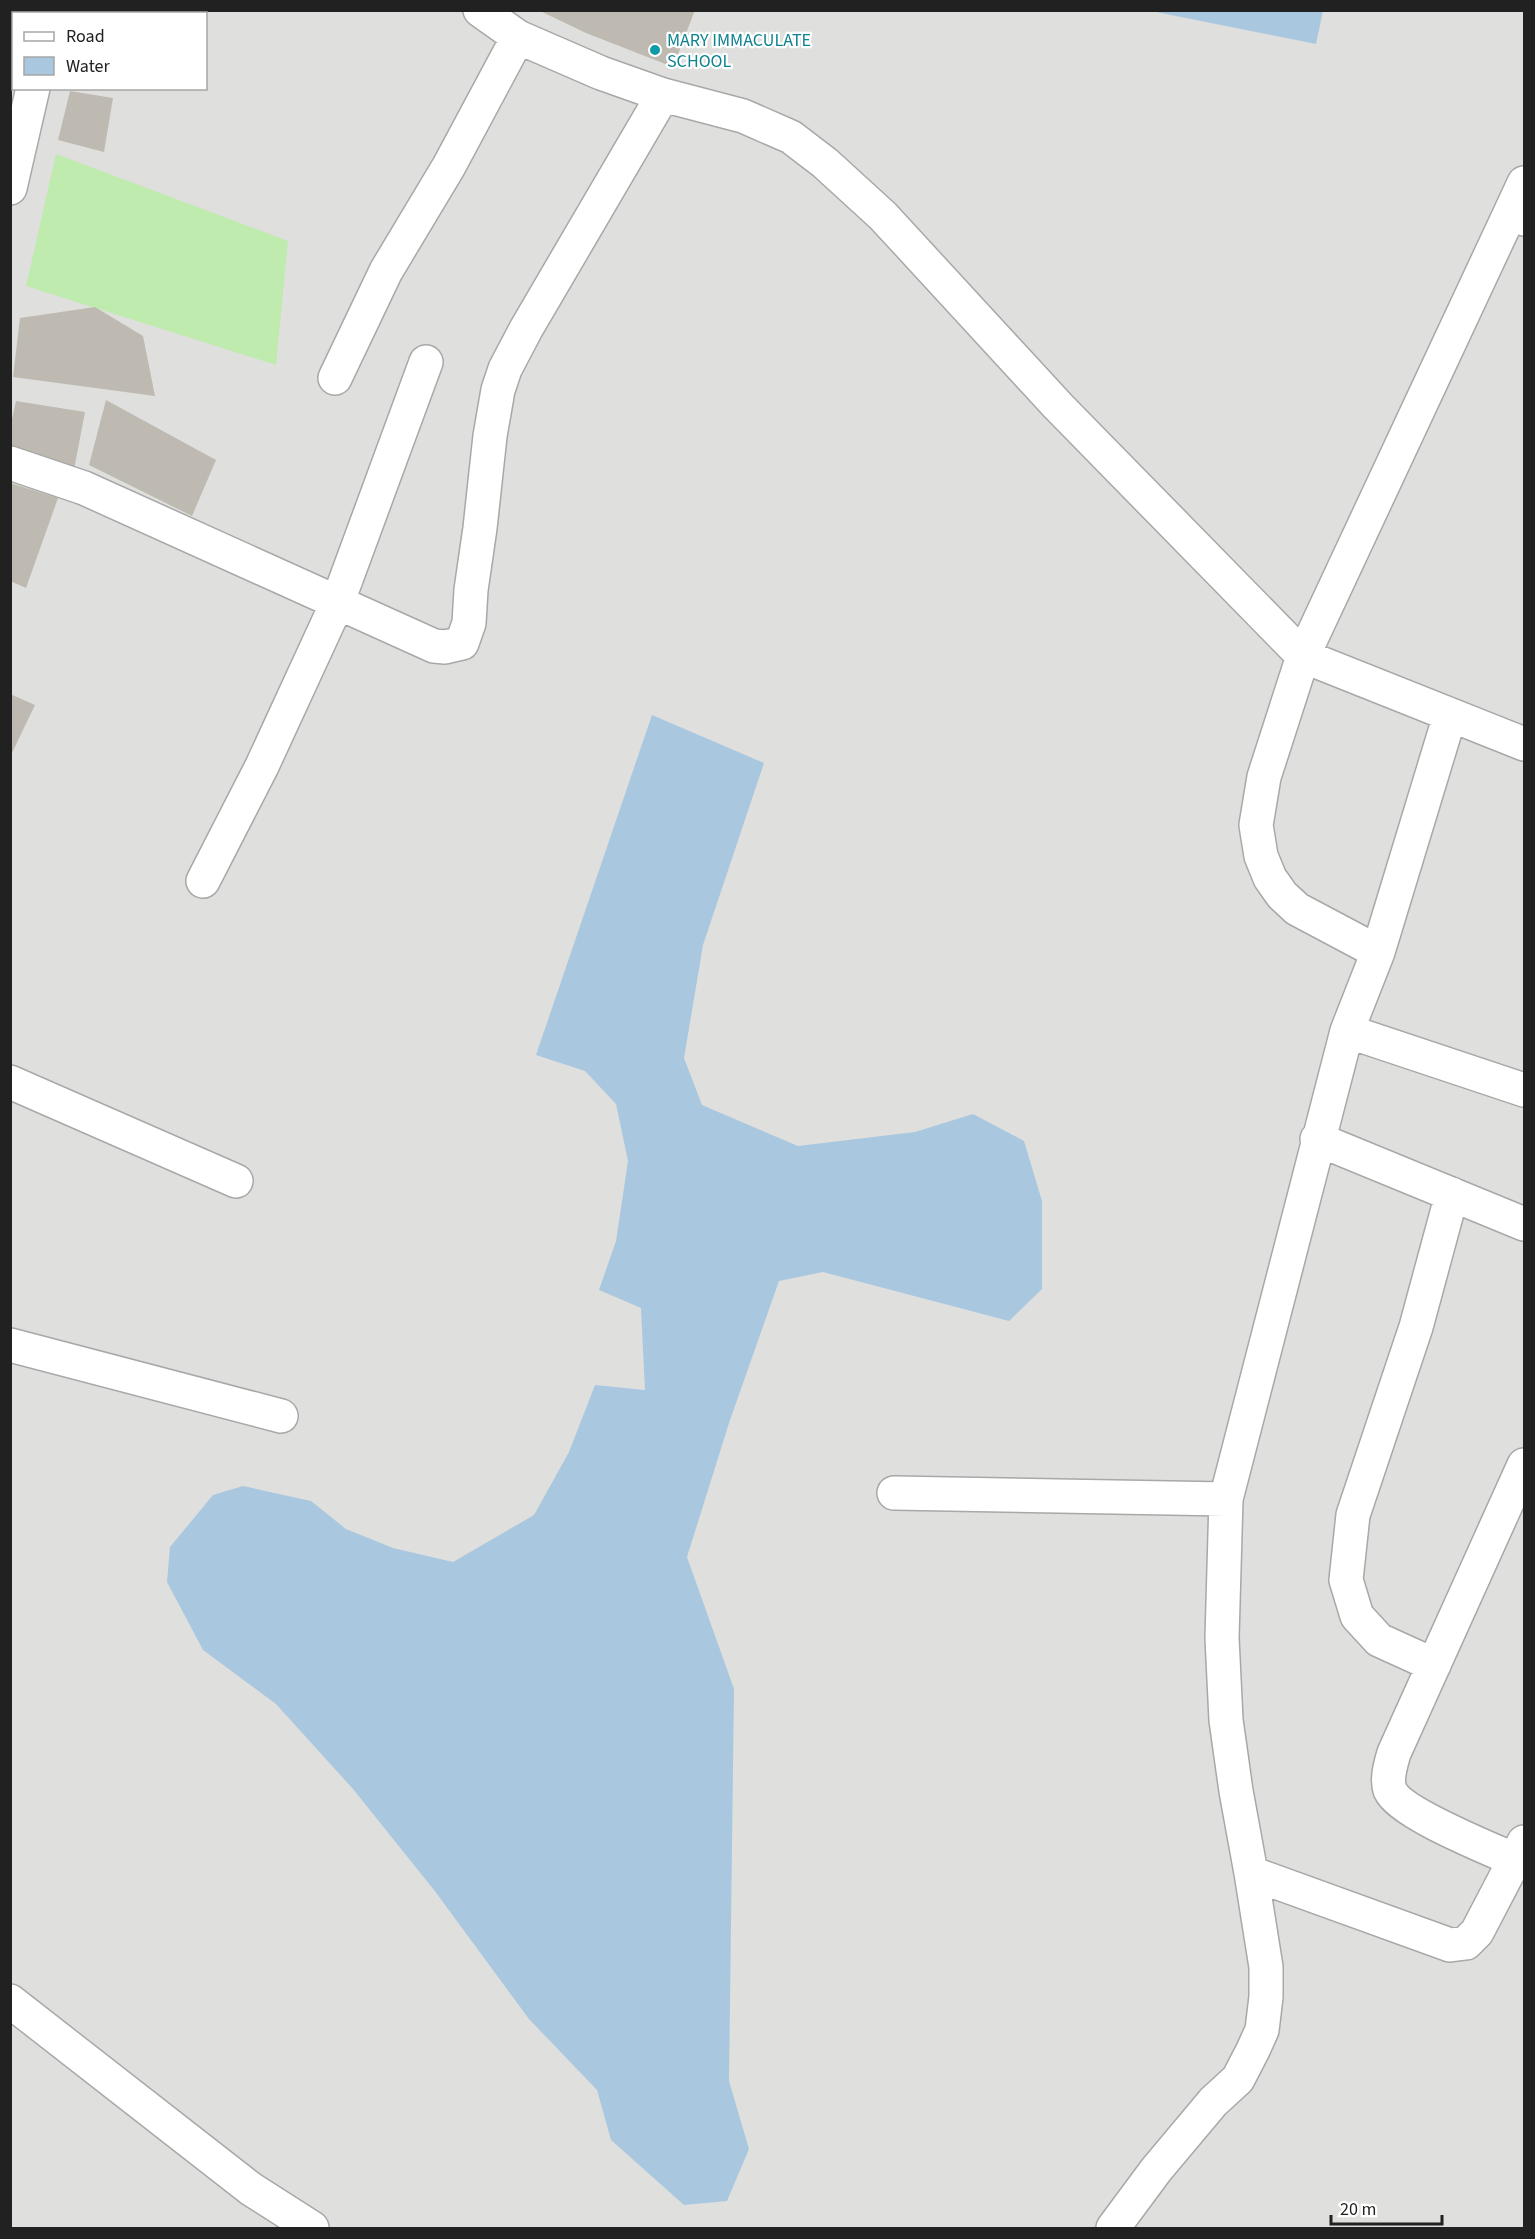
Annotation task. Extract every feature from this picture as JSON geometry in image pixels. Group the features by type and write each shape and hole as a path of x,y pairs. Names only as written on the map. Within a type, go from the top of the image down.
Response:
{"street":[{"path":"480,10 518,37 601,73 663,95 743,116 791,137 825,164 882,216 1058,406 1303,656 1524,744"},
{"path":"335,378 386,271 449,166 518,37"},
{"path":"11,183 33,90"},
{"path":"10,463 84,488 434,646 445,647 462,643 469,623 490,436 498,390 505,369 663,95"},
{"path":"1378,952 1297,909 1282,895 1270,878 1260,856 1256,825 1264,777 1303,656 1520,204"},
{"path":"203,881 262,766 338,601 426,362"},
{"path":"1113,2229 1156,2170 1213,2102 1238,2079 1262,2030 1266,1997 1266,1967 1226,1720 1222,1638 1226,1499 1317,1139 1347,1031 1378,952 1450,715"},
{"path":"1347,1031 1524,1090"},
{"path":"10,1082 236,1181"},
{"path":"1317,1139 1524,1224"},
{"path":"1434,1665 1379,1640 1357,1616 1346,1580 1353,1515 1416,1327 1452,1194"},
{"path":"10,1345 281,1416"},
{"path":"1251,1873 1450,1945 1466,1943 1477,1932 1522,1855 1417,1814 1399,1802 1390,1789 1390,1769 1394,1753 1524,1465"},
{"path":"894,1493 1226,1499"},
{"path":"10,2001 251,2189 312,2229"}],"shaded area":[{"path":"11,11 1524,11 1524,2228 11,2228"}],"green space":[{"path":"56,154 288,241 276,365 26,286"}],"water":[{"path":"1323,10 1316,44 1151,11"},
{"path":"652,715 764,763 703,945 684,1058 702,1105 798,1146 915,1132 973,1114 1024,1141 1042,1201 1042,1289 1009,1321 823,1272 779,1281 729,1423 687,1557 734,1689 729,2081 749,2149 727,2201 684,2205 611,2140 597,2090 529,2019 434,1890 353,1789 276,1704 203,1650 167,1582 170,1547 213,1495 243,1486 311,1501 346,1529 393,1548 453,1562 534,1515 569,1452 595,1385 645,1390 641,1308 599,1290 616,1241 628,1161 616,1104 585,1071 536,1055"}],"building":[{"name":"MARY IMMACULATE SCHOOL","path":"538,10 695,10 673,67 586,33"},
{"path":"70,91 113,98 104,152 58,140"},
{"path":"95,307 143,336 155,396 13,377 20,318"},
{"path":"106,400 216,460 192,516 89,465"},
{"path":"16,401 85,412 72,480 10,462 10,428"},
{"path":"10,483 58,498 26,588 10,581"},
{"path":"10,694 35,705 10,757"}],"place":[{"name":"MARY IMMACULATE SCHOOL","path":"655,50"}]}
